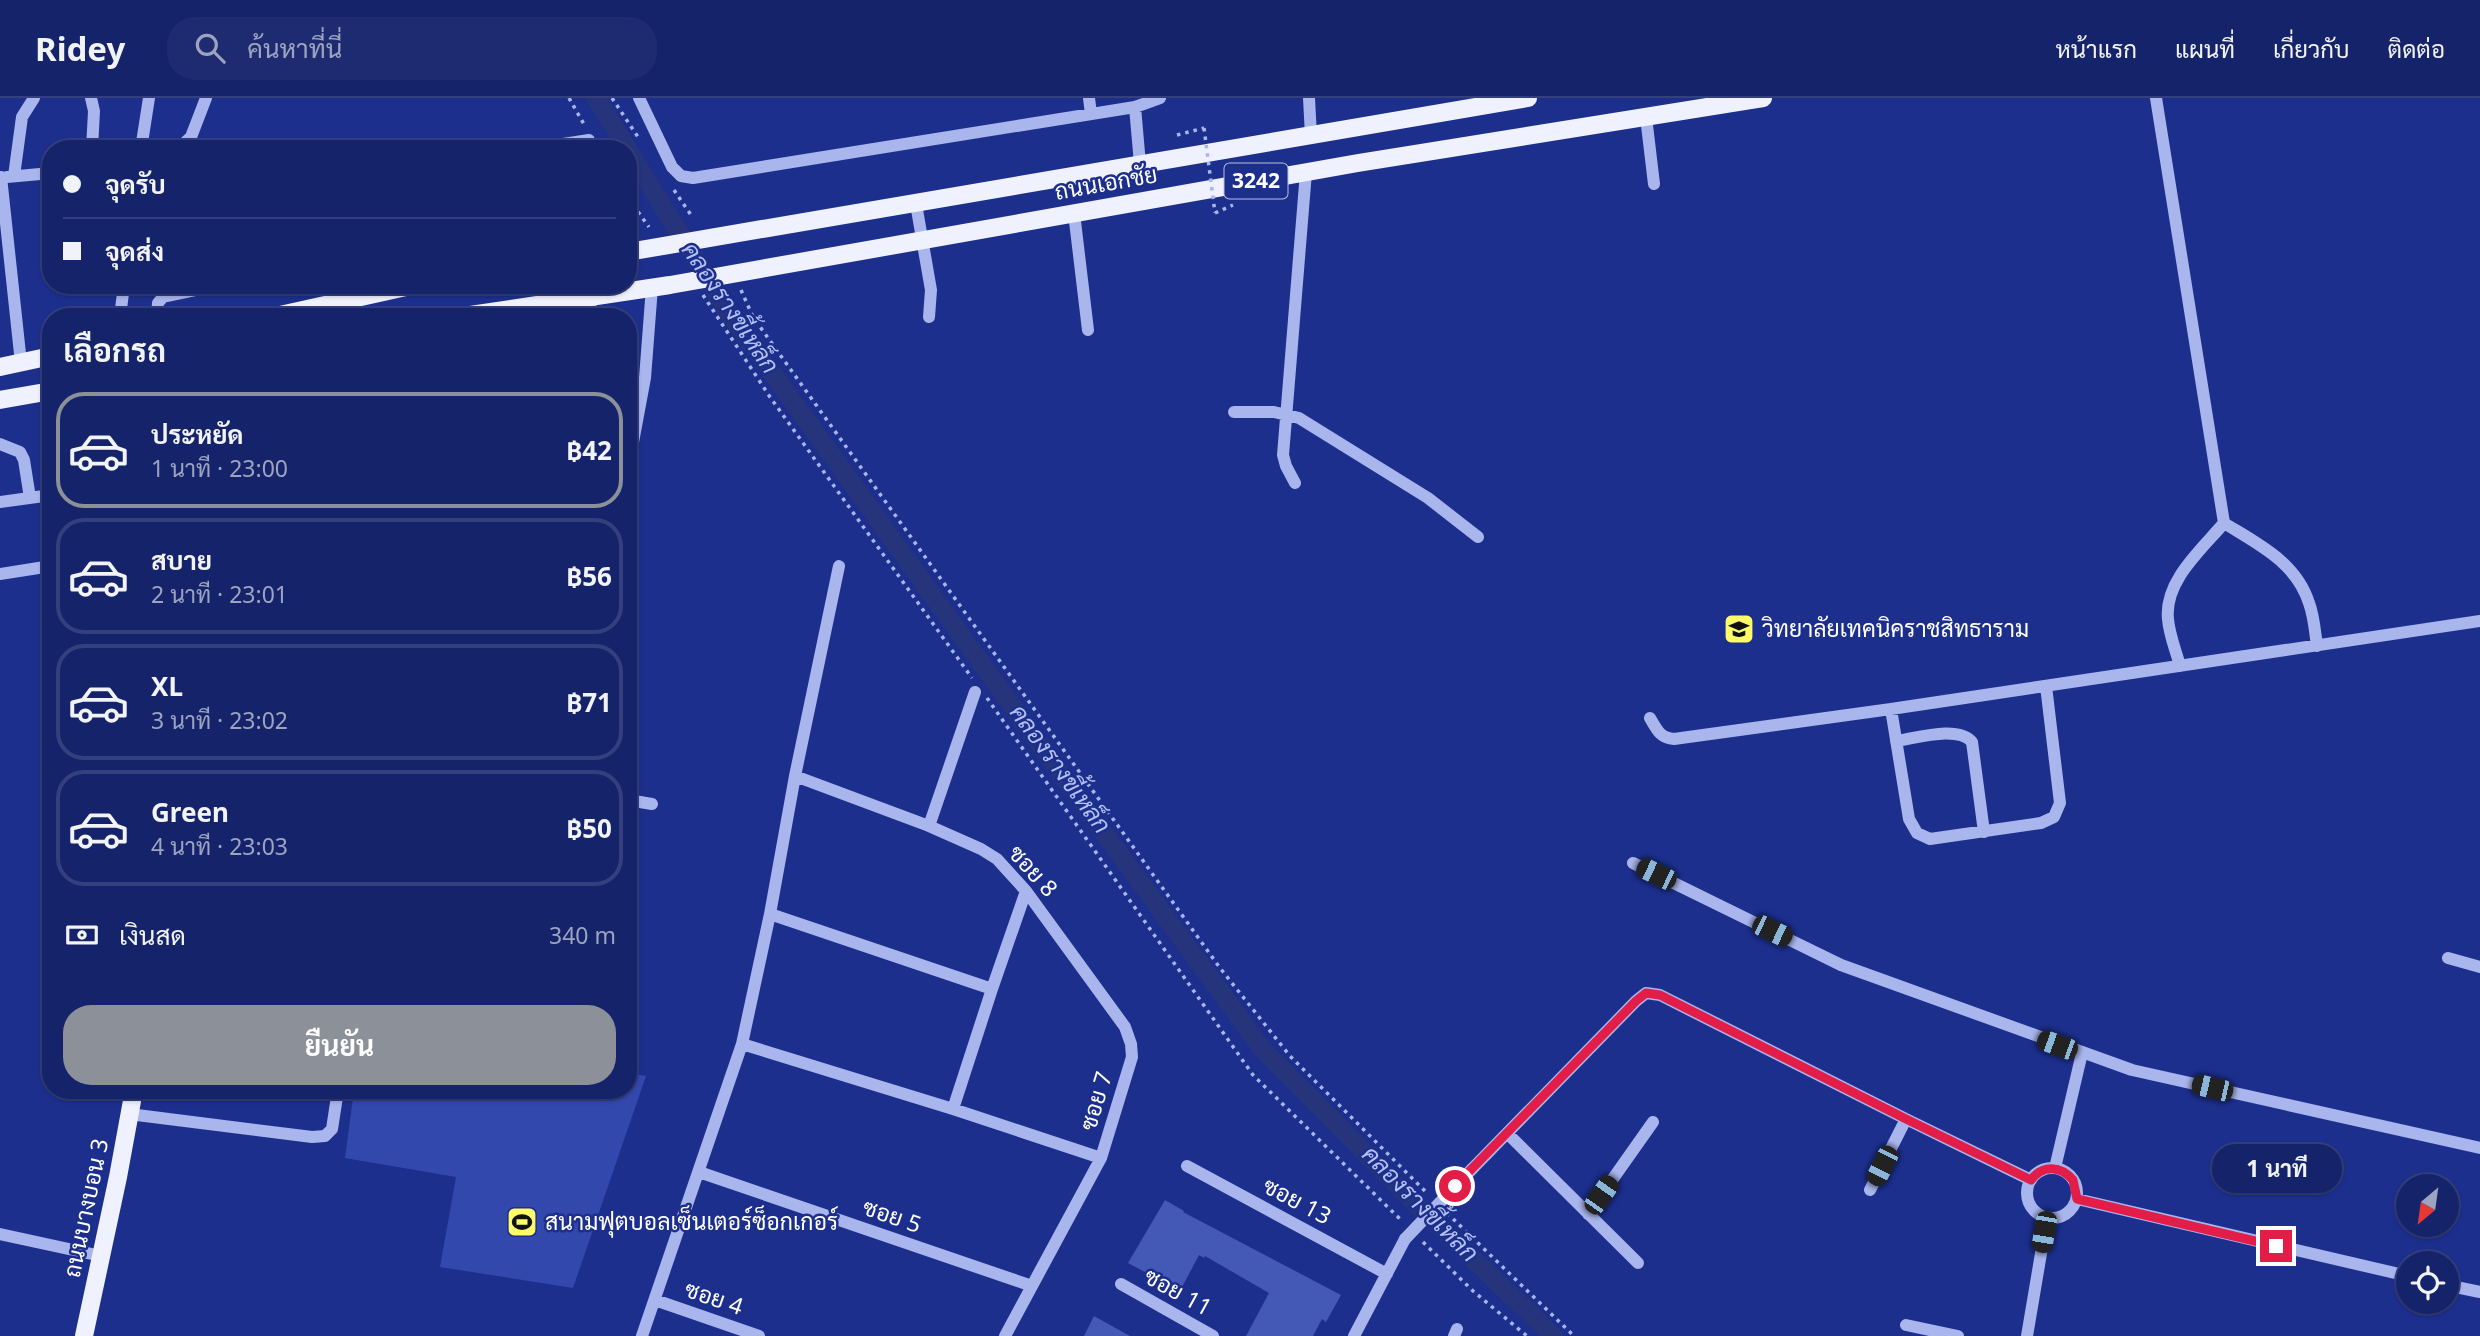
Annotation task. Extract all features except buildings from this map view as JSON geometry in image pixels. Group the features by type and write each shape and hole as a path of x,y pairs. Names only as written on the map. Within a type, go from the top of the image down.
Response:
{"main road":[{"name":"ถนนเอกชัย","path":"637,250 1523,98"},
{"name":"ถนนเอกชัย","path":"637,290 744,278 922,240 1306,172 1763,98"},
{"path":"303,308 352,294"},
{"name":"ถนนเอกชัย","path":"518,308 610,294"},
{"path":"0,367 42,358"},
{"path":"0,400 42,393"},
{"name":"ถนนบางบอน 3","path":"84,1336 132,1099"}],"street":[{"path":"21,363 5,177 22,117 34,98"},
{"path":"91,98 94,111 92,140"},
{"path":"142,140 149,98"},
{"path":"188,140 206,98"},
{"path":"639,98 672,167 681,176 693,178 1135,107 1160,98"},
{"path":"1089,98 1091,114"},
{"path":"1309,98 1311,136"},
{"path":"2156,98 2224,523 2277,556 2298,578 2309,603 2317,646"},
{"path":"1135,107 1140,164"},
{"path":"1646,117 1654,184"},
{"path":"1295,482 1283,455 1306,172"},
{"path":"5,177 42,174"},
{"path":"916,204 932,290 929,317"},
{"path":"1074,213 1088,330"},
{"path":"637,421 645,378 652,287"},
{"path":"158,308 163,296 173,294"},
{"path":"590,308 592,297"},
{"path":"1234,412 1274,412 1299,418 1428,498 1478,537"},
{"path":"0,444 20,452 24,460 30,498"},
{"path":"0,502 42,496"},
{"path":"2180,666 2167,618 2171,593 2185,569 2224,523"},
{"path":"642,1336 742,1044 839,566"},
{"path":"0,573 42,567"},
{"path":"1650,718 1659,734 1674,739 2480,621"},
{"path":"1891,709 1909,819 1917,834 1930,839 1984,832 2042,823 2053,817 2060,803 2046,686"},
{"path":"929,826 977,688"},
{"path":"1896,741 1957,732 1967,735 1972,742 1984,832"},
{"name":"ซอย 8","path":"795,776 929,826 997,859 1026,891 1125,1027 1132,1044 1132,1057"},
{"path":"637,802 652,804"},
{"path":"1633,863 1841,965 2081,1054 2132,1070 2480,1149"},
{"path":"953,1109 1026,891"},
{"path":"770,914 992,989"},
{"path":"2448,958 2480,967"},
{"path":"1354,1336 1405,1240 1646,993 1660,995 2031,1180"},
{"path":"742,1044 1101,1158"},
{"path":"2055,1168 2081,1054"},
{"name":"ซอย 7","path":"1004,1336 1101,1158 1132,1057"},
{"path":"129,1114 312,1138 325,1136 332,1129 337,1099"},
{"path":"1870,1190 1906,1119"},
{"path":"1588,1214 1653,1122"},
{"path":"1507,1133 1638,1263"},
{"name":"ซอย 13","path":"1187,1166 1387,1274"},
{"path":"2055,1168 2068,1174 2073,1180 2077,1199 2065,1215 2047,1218 2030,1206 2027,1188 2031,1180 2039,1171 2055,1168"},
{"name":"ซอย 5","path":"699,1172 1031,1286"},
{"path":"2077,1199 2396,1273"},
{"path":"2027,1336 2047,1218"},
{"path":"0,1234 101,1256"},
{"name":"ซอย 11","path":"1121,1284 1213,1336"},
{"path":"2459,1288 2480,1293"},
{"name":"ซอย 4","path":"655,1300 759,1336"},
{"path":"1906,1325 1958,1336"}],"path":[{"path":"1177,135 1204,128 1215,213 1235,204"},
{"path":"681,201 693,218"},
{"path":"637,210 649,227"},
{"path":"744,278 754,317 1220,968 1290,1056 1435,1202"},
{"path":"702,293 770,397 1254,1075 1403,1222"},
{"path":"1445,1211 1574,1336"},
{"path":"1423,1242 1473,1291 1527,1336"}],"shaded area":[{"name":"สนามฟุตบอลเซ็นเตอร์ซ็อกเกอร์","path":"637,1074 646,1076 573,1288 440,1267 456,1177 345,1158 353,1099 637,1099"}],"waterway":[{"name":"คลองรางขี้เหล็ก","path":"596,98 622,140"},
{"name":"คลองรางขี้เหล็ก","path":"637,165 725,307 1263,1050 1410,1198 1553,1336"}],"place":[{"name":"วิทยาลัยเทคนิคราชสิทธาราม","path":"1739,629"},
{"name":"สนามฟุตบอลเซ็นเตอร์ซ็อกเกอร์","path":"522,1222"}],"route":[{"path":"1455,1186 1646,993 1660,995 2031,1180 2039,1171 2051,1168 2060,1170 2073,1180 2077,1187 2077,1199 2276,1246"}]}
